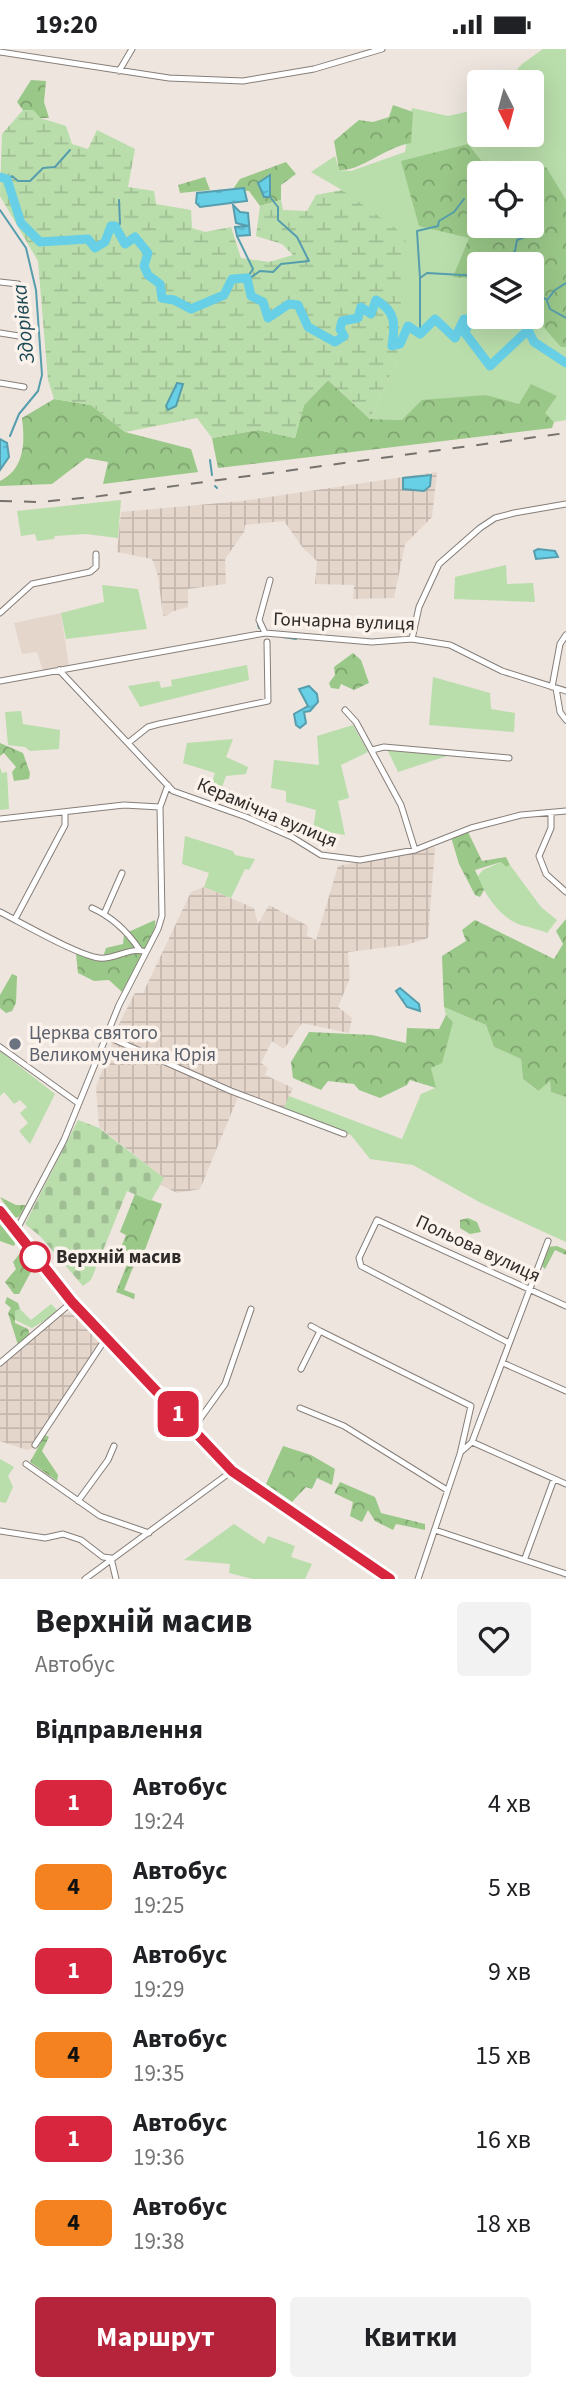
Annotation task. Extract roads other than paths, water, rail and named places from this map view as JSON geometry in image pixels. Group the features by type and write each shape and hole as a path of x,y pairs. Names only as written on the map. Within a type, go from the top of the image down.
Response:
{"main road":[{"path":"0,1211 72,1302 191,1431 232,1471 390,1579"}],"street":[{"path":"119,71 132,49"},
{"path":"0,52 169,78 243,81 314,69 382,49"},
{"path":"0,282 18,284"},
{"path":"0,333 19,336"},
{"path":"0,383 24,387"},
{"path":"412,639 419,607 439,564 480,528 495,518 566,504"},
{"path":"0,613 32,584 90,572 96,567 96,554"},
{"path":"265,633 259,620 270,580"},
{"name":"Гончарна вулиця","path":"0,681 29,678 59,670 265,633 372,642 412,639 450,645 502,671 566,691"},
{"path":"566,635 560,644 554,688 560,712 566,720"},
{"path":"128,743 148,727 268,701 267,642"},
{"name":"Керамічна вулиця","path":"59,670 173,791 246,817 292,837 321,855 360,860 415,851 471,828 521,815 566,811"},
{"path":"345,710 356,722 401,805 415,851"},
{"path":"372,750 384,747 509,758"},
{"path":"16,1231 64,1140 143,951 162,916 160,807 168,785"},
{"path":"0,819 65,814 124,805 160,807"},
{"path":"551,813 551,828 539,856 547,874 566,893"},
{"path":"15,919 65,825 65,814"},
{"path":"104,913 122,873"},
{"path":"92,908 104,913 130,934 143,951"},
{"path":"0,912 99,958 143,951"},
{"path":"106,1036 231,1091 344,1134"},
{"path":"0,1047 78,1103"},
{"name":"Польова вулиця","path":"509,1343 361,1266 359,1258 377,1220 566,1306"},
{"path":"460,1454 471,1442 548,1241"},
{"path":"0,1363 72,1302"},
{"path":"191,1431 225,1384 251,1309"},
{"path":"311,1326 471,1406 460,1454 418,1579"},
{"path":"301,1369 320,1331"},
{"path":"35,1445 106,1338"},
{"path":"503,1363 566,1391"},
{"path":"300,1408 344,1426 447,1490"},
{"path":"471,1442 566,1484"},
{"path":"78,1501 108,1460 114,1446"},
{"path":"26,1464 100,1516 149,1533"},
{"path":"85,1579 232,1471"},
{"path":"525,1558 554,1479"},
{"path":"435,1530 525,1558 566,1574"},
{"path":"0,1531 45,1538 64,1534 81,1540 103,1557 111,1558"},
{"path":"111,1558 116,1579"}],"water":[{"path":"270,175 270,197 264,197 258,183"},
{"path":"244,188 247,201 200,207 196,203 197,193"},
{"path":"233,205 240,212 248,213 250,235 237,236 235,227 248,226 236,223"},
{"path":"177,383 183,384 176,406 168,410 166,406"},
{"path":"0,439 7,443 9,457 0,470"},
{"path":"431,475 430,486 424,491 403,489 403,478"},
{"path":"534,551 555,551 558,557 536,559"},
{"path":"309,686 317,694 318,702 310,711 304,712 306,723 300,728 296,725 294,714 308,706 299,689"},
{"path":"400,988 419,1004 420,1011 407,1007 396,991"}],"waterway":[{"path":"7,179 12,176 18,181 30,181 43,168 55,167 70,150"},
{"path":"0,177 7,179 21,223 40,242 88,239 95,248 105,242 111,226 115,226 125,244 135,237 148,253 144,266 148,275 160,284 162,298 174,300 191,309 224,295 232,279 247,278 251,296 263,302 268,318 289,304 298,305 308,327 335,342 344,336 340,329 342,321 358,318 361,307 371,314 376,300 391,314 394,332 392,346 400,344 408,326 420,334 435,319 455,338 464,319 470,319 465,333 490,366 528,330 534,342 566,363"},
{"path":"250,278 260,271 273,272 281,264 309,261 297,237 278,220 278,207 270,197"},
{"path":"420,278 417,231 438,226 439,221 454,212 464,199"},
{"path":"115,226 120,224 119,200"},
{"name":"Здорівка","path":"0,210 26,248 36,290 42,375 38,391 19,414 10,436"},
{"path":"237,236 253,269 247,278"},
{"path":"514,252 517,240 522,238"},
{"path":"420,334 420,278 427,273 467,275"},
{"path":"544,298 547,300 555,290 566,283"},
{"path":"547,301 550,309 566,318"},
{"path":"210,460 212,475"},
{"path":"283,637 296,639"}],"railway":[{"path":"0,501 39,502 93,497 566,433"}],"place":[{"name":"Церква святого Великомученика Юрія","path":"15,1044"},
{"name":"Верхній масив","path":"35,1257"}]}
